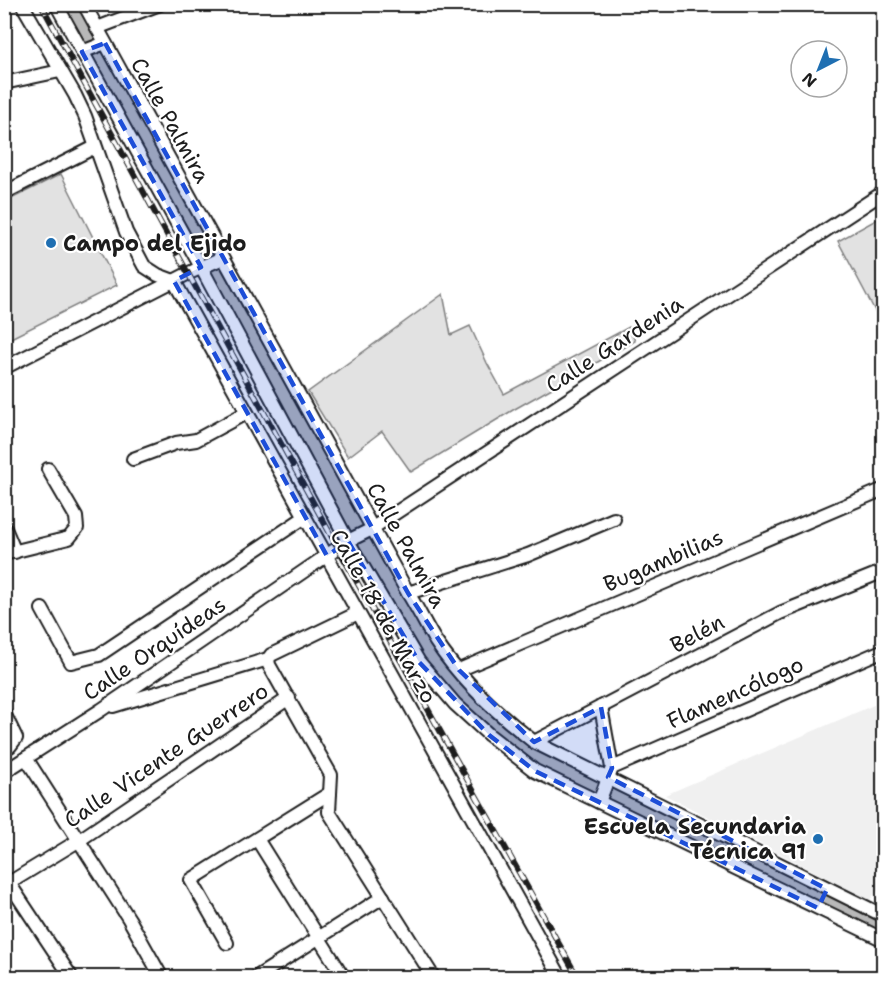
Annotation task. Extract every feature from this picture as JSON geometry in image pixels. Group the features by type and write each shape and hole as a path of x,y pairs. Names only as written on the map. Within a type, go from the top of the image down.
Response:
{"street":[{"path":"22,4 85,116 126,232 144,266 174,281 305,517"},
{"path":"56,4 419,662 455,704 489,735 535,771 605,786 822,899 884,940"},
{"name":"Calle Palmira","path":"84,4 371,529 437,643 459,670 510,724 534,742 605,786 822,899 884,916"},
{"path":"97,28 160,4"},
{"path":"83,52 104,43"},
{"path":"4,83 60,71"},
{"path":"4,193 95,147"},
{"name":"Calle Gardenia","path":"350,540 371,529 884,192"},
{"path":"4,368 202,266 222,259"},
{"path":"133,459 176,443 196,440 246,413"},
{"path":"4,526 10,553 69,538 77,528 76,517 48,469"},
{"name":"Bugambilias","path":"459,670 884,489"},
{"name":"Calle 18 de Marzo","path":"42,609 71,662 99,655 305,517 561,978"},
{"path":"408,593 528,555 614,519"},
{"name":"Calle Orquídeas","path":"4,772 100,710 350,540"},
{"name":"Belén","path":"534,742 780,613 884,572"},
{"name":"Calle Vicente Guerrero","path":"7,885 78,841 289,698 269,665 268,658 358,613"},
{"name":"Flamencólogo","path":"605,786 884,650"},
{"path":"100,710 268,658"},
{"path":"289,698 331,775 329,812 434,978"},
{"path":"601,707 605,786"},
{"path":"4,713 16,738 10,746 4,748"},
{"path":"26,758 129,919 162,978"},
{"path":"227,944 191,880 330,793"},
{"path":"257,839 344,978"},
{"path":"7,885 72,978"},
{"path":"256,977 383,897"},
{"path":"4,971 9,978"}],"highlighted area":[{"path":"105,43 408,593 459,670 534,742 601,707 612,768 608,777 827,889 818,908 535,771 489,735 419,662 348,541 327,556 174,281 201,267 82,52"}],"shaded area":[{"name":"Campo del Ejido","path":"61,174 117,285 5,341 5,202"},
{"path":"883,216 883,326 838,241"},
{"path":"443,294 451,335 470,326 504,394 629,327 635,341 513,410 411,472 382,431 348,457 308,392"},
{"name":"Escuela Secundaria Técnica 91","path":"883,701 883,884 870,900 665,795"}],"waterway":[{"path":"68,4 425,652 462,696 497,730 534,754 884,927"}],"railway":[{"path":"41,4 338,548 578,978"}],"place":[{"name":"Campo del Ejido","path":"51,243"},
{"name":"Escuela Secundaria Técnica 91","path":"818,839"}]}
